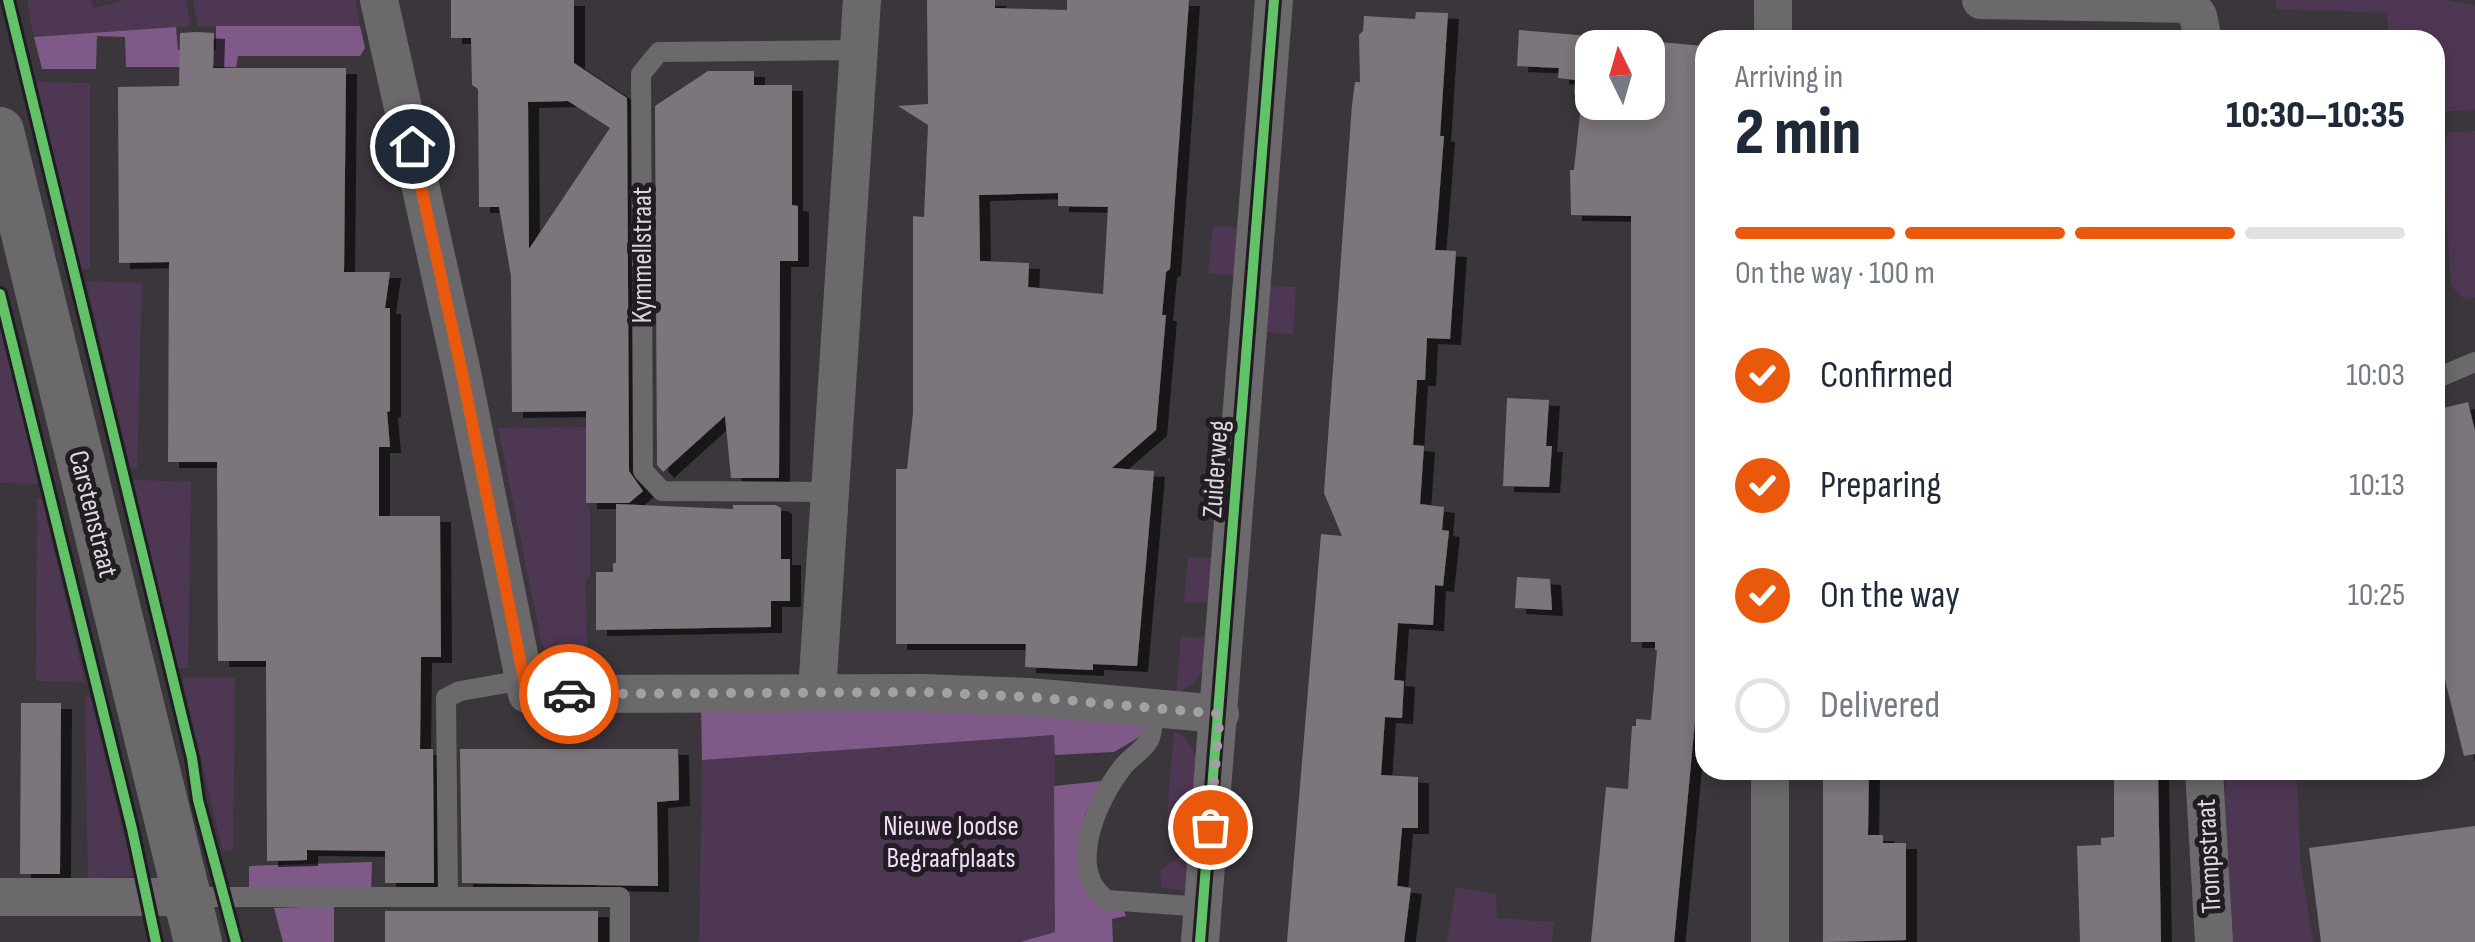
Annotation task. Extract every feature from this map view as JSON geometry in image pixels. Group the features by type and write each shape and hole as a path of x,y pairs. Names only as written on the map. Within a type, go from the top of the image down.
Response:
{"street":[{"path":"379,0 461,368 527,694 817,692 1030,697 1220,714"},
{"path":"817,692 862,0"},
{"name":"Zuiderweg","path":"1202,924 1274,0"},
{"path":"1773,0 1773,30"},
{"path":"1982,0 2189,4 2200,28"},
{"name":"Carstenstraat","path":"0,131 166,897 198,942"},
{"path":"1770,780 1770,942"},
{"name":"Trompstraat","path":"2205,780 2214,942"},
{"path":"0,897 166,897"}],"lane":[{"name":"Kymmellstraat","path":"828,492 662,491 643,471 641,74 660,52 860,50"},
{"path":"2445,375 2475,362"},
{"path":"448,897 446,698 460,691 524,680"},
{"path":"1154,710 1150,740 1123,765 1097,811 1087,870 1096,892 1108,900 1202,924"},
{"path":"166,897 620,897 620,942"}],"green space":[{"path":"29,0 91,0 94,8 125,0 186,0 191,26 34,37"},
{"path":"193,0 355,0 360,26 198,26"},
{"path":"2276,0 2447,0 2475,6 2475,110 2445,112 2445,30 2388,30 2387,13 2276,9"},
{"path":"35,82 90,83 90,269 81,269"},
{"path":"2475,131 2475,297 2466,300 2451,286 2445,197 2448,132"},
{"path":"1213,225 1238,228 1235,276 1208,273"},
{"path":"86,281 142,283 137,469 130,466"},
{"path":"1269,286 1296,287 1293,334 1266,332"},
{"path":"0,322 40,484 0,483"},
{"path":"586,427 586,503 590,507 590,577 585,581 588,656 569,658 557,656 542,645 498,428"},
{"path":"132,480 191,482 188,668 176,668"},
{"path":"37,498 42,499 85,682 36,681"},
{"path":"1188,557 1215,558 1212,603 1184,602"},
{"path":"1181,636 1209,638 1205,665 1198,678 1176,694"},
{"path":"182,678 235,678 233,850 223,852"},
{"path":"85,697 90,697 134,876 88,879"},
{"path":"1174,731 1186,738 1200,764 1187,891 1162,888 1160,871 1182,855 1182,841 1166,827"},
{"name":"Nieuwe Joodse Begraafplaats","path":"1055,735 1055,932 1020,942 699,942 702,760"},
{"path":"2225,780 2297,780 2300,861 2313,942 2226,942"},
{"path":"1456,887 1496,894 1497,918 1554,922 1552,942 1447,942"}],"shaded area":[{"path":"216,26 360,26 365,48 360,56 238,56 236,67 126,67 125,37 97,36 96,69 42,69 34,37 176,27 178,50 216,50"},
{"path":"701,707 953,707 1160,725 1114,752 1055,755 1054,735 702,760"},
{"path":"1102,781 1085,814 1080,840 1089,895 1097,904 1123,908 1126,916 1112,919 1113,942 1020,942 1055,932 1054,786"},
{"path":"372,862 371,890 249,889 249,866"},
{"path":"334,906 334,942 283,942 274,908"}],"building":[{"path":"451,0 574,0 574,63 627,98 629,471 643,491 629,503 586,503 586,411 512,412 511,276 499,207 479,207 478,89 472,85 471,38 451,38","holes":["568,101 610,128 529,249 528,102"]},
{"path":"927,0 995,0 995,8 1067,10 1067,0 1189,0 1156,430 1112,468 1154,471 1137,666 1093,664 1093,670 1025,667 1026,644 896,644 896,469 907,469 913,413 913,216 924,217 928,125 898,106 928,104","holes":["1058,193 1058,206 1108,207 1103,294 1028,287 1029,263 980,261 979,195"]},
{"path":"1416,12 1448,13 1435,250 1456,251 1450,339 1427,338 1425,380 1417,380 1413,445 1424,446 1420,504 1444,507 1442,530 1449,531 1443,586 1435,585 1433,625 1398,623 1394,680 1404,681 1402,718 1385,717 1381,775 1418,777 1418,828 1402,828 1397,886 1411,888 1404,942 1287,942 1321,534 1342,536 1324,493 1352,105 1355,82 1360,82 1359,35 1364,16 1415,19"},
{"path":"1519,30 1575,35 1575,80 1558,78 1559,68 1517,66"},
{"path":"180,33 214,33 213,68 346,68 344,272 390,272 385,308 390,308 390,447 379,447 379,516 440,516 441,657 421,657 420,749 433,749 434,883 385,883 385,851 307,850 307,860 267,861 266,661 218,661 217,462 168,462 169,262 119,263 118,87 179,86"},
{"path":"1665,43 1695,45 1695,722 1674,942 1591,942 1606,787 1628,789 1632,726 1636,726 1636,719 1651,720 1657,650 1655,642 1631,642 1631,216 1571,215 1570,170 1574,170 1579,120 1665,120"},
{"path":"708,71 754,71 754,85 792,85 792,205 798,206 798,261 780,261 779,478 731,478 725,416 663,472 657,465 655,106"},
{"path":"1507,398 1549,400 1549,487 1503,486"},
{"path":"2468,402 2475,431 2475,754 2464,756 2445,680 2445,408"},
{"path":"616,504 733,509 733,505 776,505 781,508 781,559 790,559 790,601 771,601 771,627 596,630 596,572 613,572 616,563"},
{"path":"1517,577 1550,579 1552,610 1515,608"},
{"path":"21,703 61,703 60,874 20,874"},
{"path":"460,749 678,749 679,800 657,802 658,886 462,883"},
{"path":"1823,780 1869,780 1868,835 1883,835 1883,843 1906,843 1906,940 1823,942"},
{"path":"2114,780 2158,780 2161,942 2080,942 2077,846 2101,845 2101,838 2114,837"},
{"path":"2475,826 2475,942 2321,942 2309,848"},
{"path":"385,911 598,911 598,942 385,942"}],"cycle path":[{"path":"8,0 192,758 198,800 236,942"},
{"path":"1200,942 1274,0"},
{"path":"0,294 132,829 156,942"}],"way so far":[{"path":"569,694 924,692 1220,714 1210,827"}],"route":[{"path":"412,146 527,694 569,694"}]}
